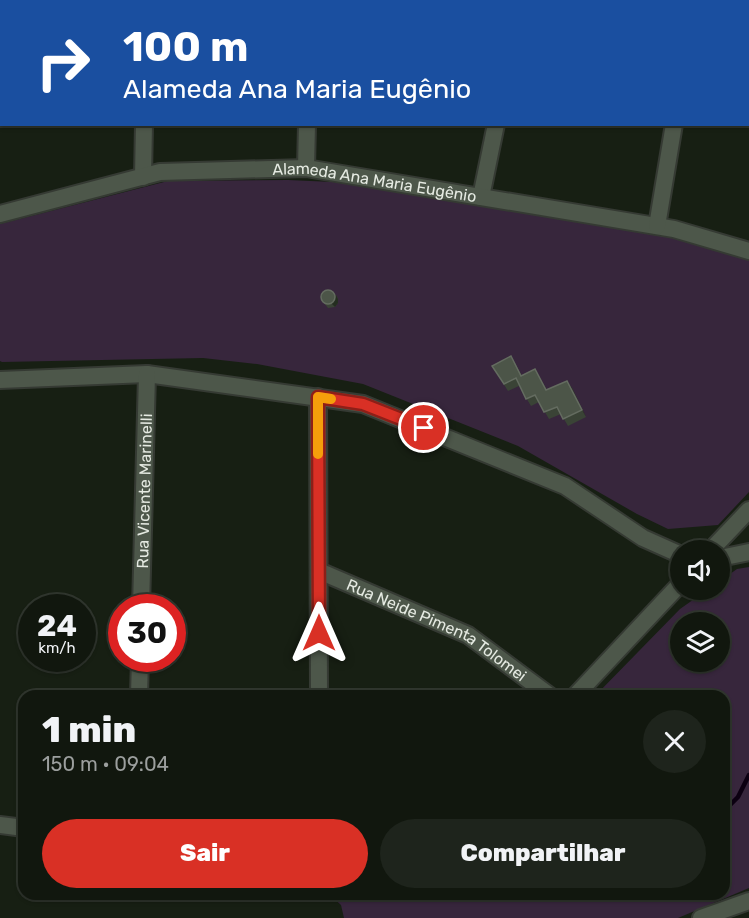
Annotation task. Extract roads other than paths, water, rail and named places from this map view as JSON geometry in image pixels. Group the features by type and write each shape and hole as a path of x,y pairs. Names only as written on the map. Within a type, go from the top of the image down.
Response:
{"street":[{"path":"143,177 144,126"},
{"path":"306,168 307,126"},
{"path":"481,197 496,126"},
{"path":"657,226 674,126"},
{"name":"Alameda Ana Maria Eugênio","path":"0,214 160,172 306,168 674,229 749,251"},
{"path":"0,380 147,374 363,404 565,486 643,538 670,550"},
{"name":"Rua Vicente Marinelli","path":"141,594 147,374"},
{"path":"318,397 319,690"},
{"path":"720,540 749,510"},
{"path":"730,556 749,552"},
{"name":"Rua Neide Pimenta Tolomei","path":"319,571 468,634 542,690"},
{"path":"581,690 670,595"},
{"path":"139,690 140,672"},
{"path":"0,825 18,827"},
{"path":"703,918 749,901"}],"waterway":[{"path":"730,805 738,797 749,775"}]}
